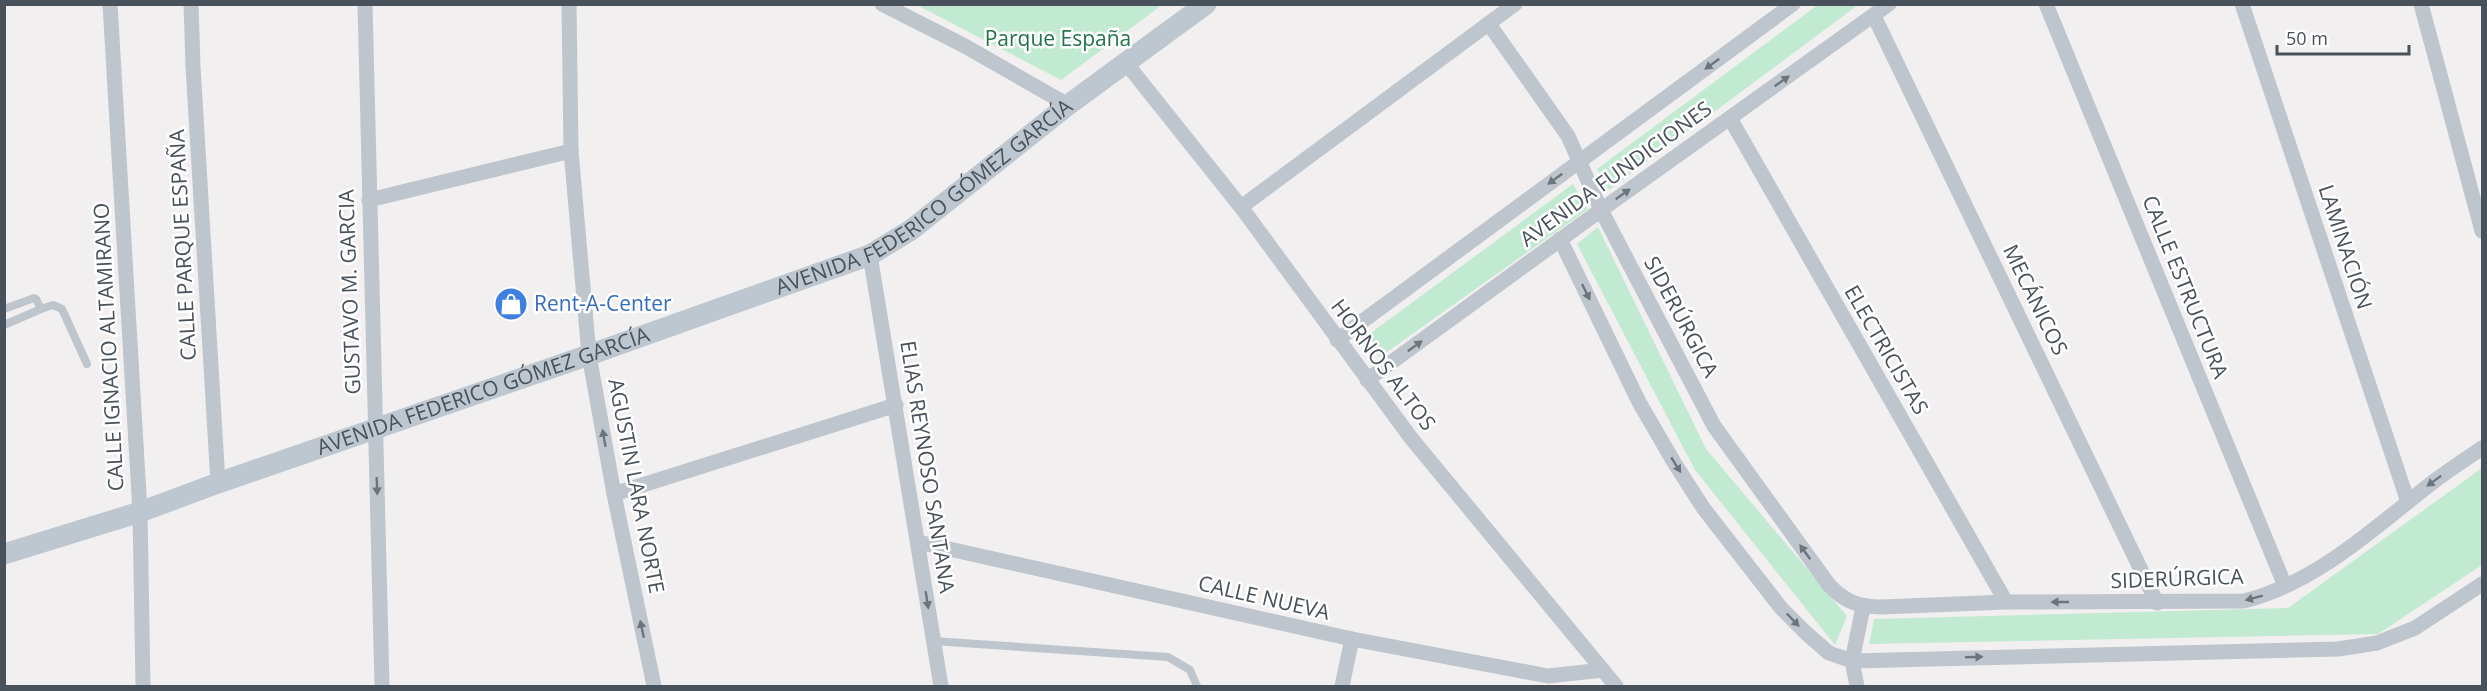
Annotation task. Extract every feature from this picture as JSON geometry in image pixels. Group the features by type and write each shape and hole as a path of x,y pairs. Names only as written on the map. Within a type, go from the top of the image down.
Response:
{"street":[{"name":"CALLE IGNACIO ALTAMIRANO","path":"110,4 140,512 143,687"},
{"name":"CALLE PARQUE ESPAÑA","path":"191,4 218,483"},
{"name":"GUSTAVO M. GARCIA","path":"365,4 382,687"},
{"name":"AGUSTIN LARA NORTE","path":"569,4 571,151 589,355 614,494 654,687"},
{"path":"882,4 963,45 1068,105"},
{"name":"AVENIDA FEDERICO GÓMEZ GARCÍA","path":"4,554 140,512 375,427 589,355 870,255 911,230 1068,105 1206,4"},
{"path":"1241,207 1515,4"},
{"name":"AVENIDA FUNDICIONES","path":"1337,340 1793,4"},
{"name":"AVENIDA FUNDICIONES","path":"1367,380 1889,4"},
{"name":"CALLE ESTRUCTURA","path":"2046,4 2286,586"},
{"name":"LAMINACIÓN","path":"2242,4 2408,502"},
{"path":"2421,4 2482,231"},
{"name":"MECÁNICOS","path":"1874,16 2157,603"},
{"name":"SIDERÚRGICA","path":"1490,24 1568,136 1601,210 1714,426 1829,585 1848,602 1863,607 2006,602 2244,601 2286,586 2338,557 2482,448"},
{"name":"HORNOS ALTOS","path":"1126,63 1241,207 1411,438 1616,687"},
{"name":"ELECTRICISTAS","path":"1730,118 2006,602"},
{"path":"369,200 571,151"},
{"path":"1560,239 1639,402 1704,509 1781,608 1829,653 1852,661 2338,649 2377,644 2415,628 2482,584"},
{"name":"ELIAS REYNOSO SANTANA","path":"870,255 941,687"},
{"path":"614,494 896,405"},
{"name":"CALLE NUEVA","path":"918,542 1352,639 1548,676 1603,670"},
{"path":"1857,687 1852,661 1863,607"},
{"path":"1342,687 1352,639"}],"lane":[{"path":"4,309 34,298 41,309"},
{"path":"4,325 53,305 62,309 87,364"},
{"path":"933,641 1168,657 1190,670 1197,687"}],"green space":[{"path":"1819,4 1858,5 1609,190 1597,169"},
{"name":"Parque España","path":"917,5 1162,5 1061,80"},
{"path":"1573,184 1588,209 1380,357 1364,338"},
{"path":"1598,227 1706,449 1847,616 1835,645 1695,470 1577,244"},
{"path":"2482,468 2482,565 2378,634 1869,644 1874,619 2288,608"}],"place":[{"name":"Rent-A-Center","path":"511,304"}]}
